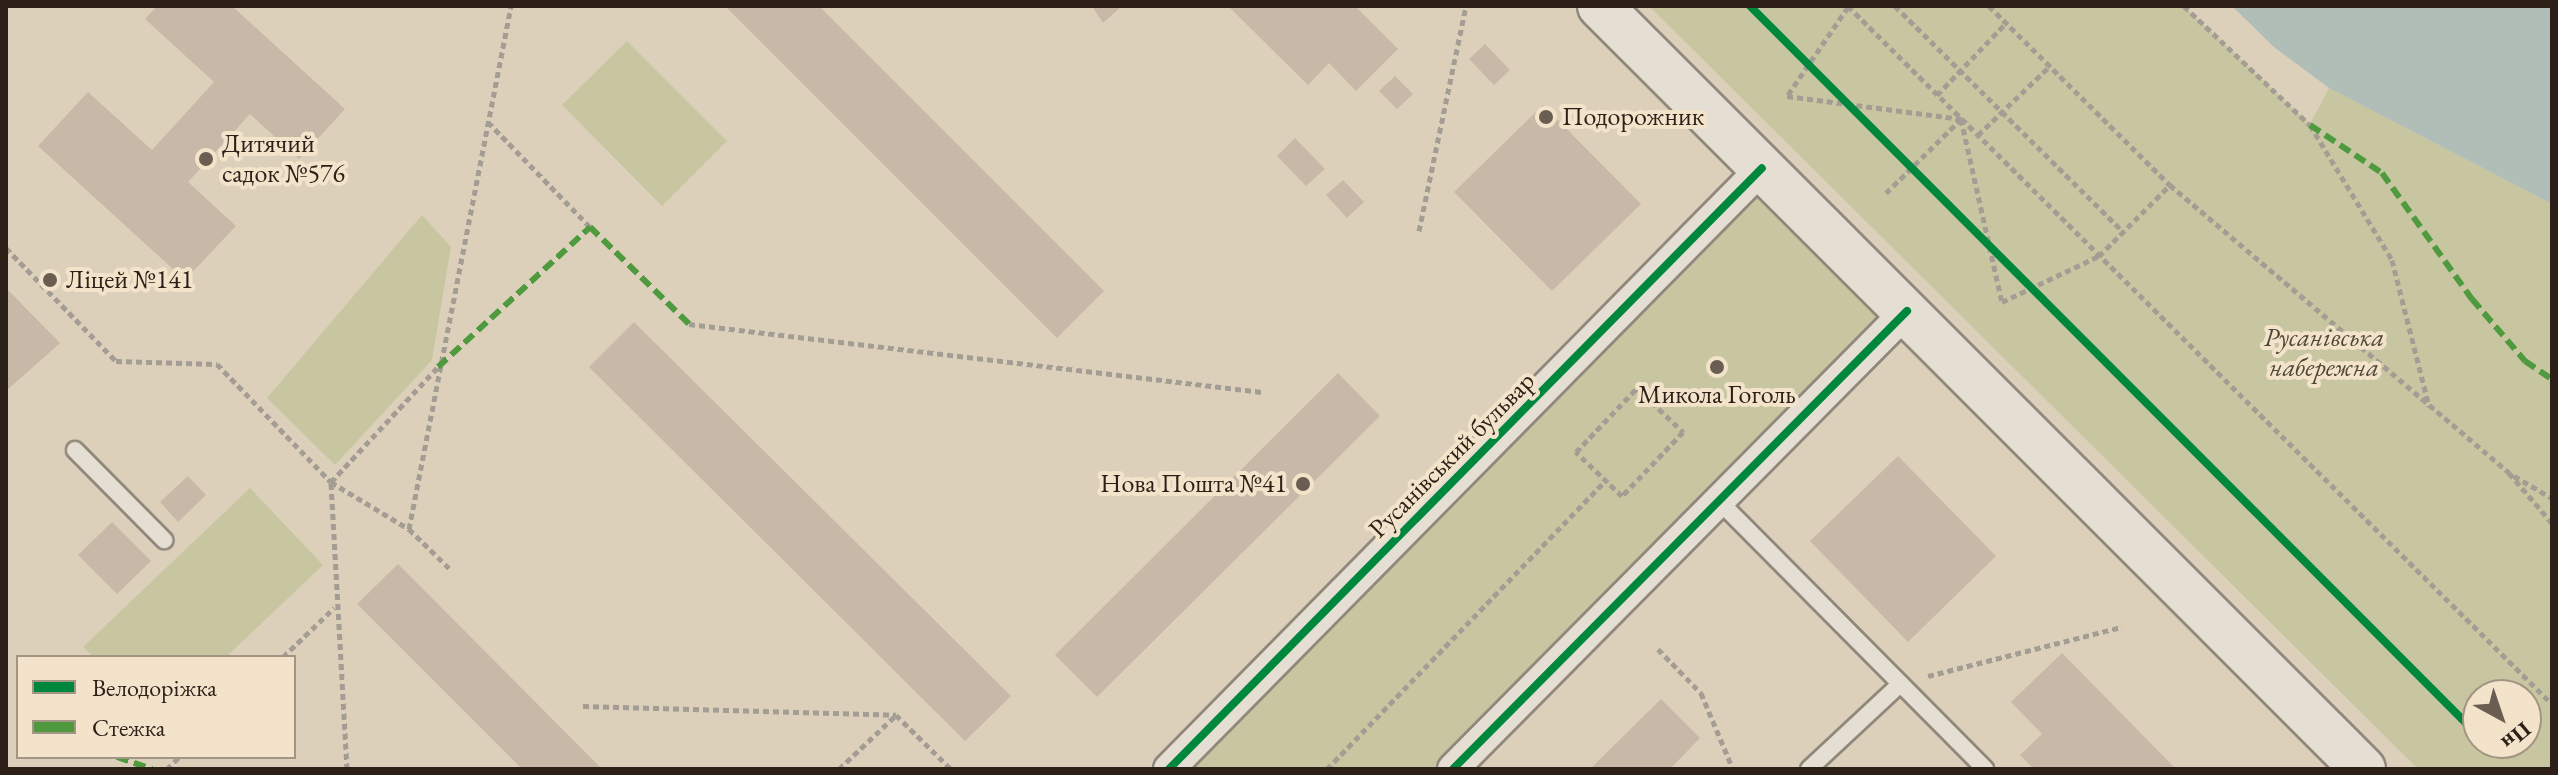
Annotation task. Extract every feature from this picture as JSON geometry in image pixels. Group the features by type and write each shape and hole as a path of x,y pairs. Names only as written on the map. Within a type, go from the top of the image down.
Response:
{"main road":[{"path":"1600,6 2363,769"}],"street":[{"name":"Русанівський бульвар","path":"1169,769 1762,168"},
{"path":"1453,769 1907,311"}],"lane":[{"path":"75,450 164,540"},
{"path":"1719,501 1985,769"},
{"path":"1809,769 1900,684"}],"path":[{"path":"409,529 438,367 511,6"},
{"path":"1419,231 1466,6"},
{"path":"1961,119 1787,96 1848,6 2552,704"},
{"path":"1895,6 2123,232"},
{"path":"1989,6 2170,185 2509,473 2552,523"},
{"path":"2184,6 2310,125 2392,260 2430,407"},
{"path":"1937,95 2006,23"},
{"path":"1799,55 1818,75"},
{"path":"1978,135 2050,66"},
{"path":"1838,94 1858,115"},
{"path":"1961,119 2002,302 2099,256 2170,185"},
{"path":"1886,193 1961,119"},
{"path":"488,122 590,227"},
{"path":"1900,158 1921,178"},
{"path":"1970,228 2010,268"},
{"path":"6,248 116,361 217,364 331,482 409,529 451,570"},
{"path":"2020,278 2038,297"},
{"path":"689,324 1262,392"},
{"path":"347,769 335,608 331,482 438,367"},
{"path":"1637,388 1683,432 1622,496 1606,480 1576,452 1637,388"},
{"path":"2509,473 2552,498"},
{"path":"1327,769 1606,480"},
{"path":"285,655 335,608"},
{"path":"1900,684 2122,627"},
{"path":"1658,649 1701,693 1733,769"},
{"path":"583,706 896,715 951,769"},
{"path":"839,769 896,715"}],"green space":[{"name":"Русанівська набережна","path":"1649,6 2184,6 2310,124 2329,88 2552,204 2552,769 2418,769"},
{"path":"627,41 727,141 662,206 562,105"},
{"path":"1762,168 1907,311 1453,769 1169,769"},
{"path":"422,215 451,247 432,360 335,465 267,398"},
{"path":"250,488 323,565 228,655 91,655 83,647"}],"shaded area":[{"path":"2232,6 2552,6 2552,204 2329,88 2274,47"}],"building":[{"path":"157,6 232,6 345,109 299,159 250,114 188,182 236,226 185,280 38,146 88,92 152,150 214,82 145,19"},
{"path":"725,6 819,6 1104,291 1057,338"},
{"path":"1092,6 1122,6 1103,23"},
{"path":"1228,6 1355,6 1398,49 1356,91 1329,63 1308,85"},
{"path":"1485,44 1510,70 1494,85 1469,59"},
{"path":"1395,76 1413,94 1397,109 1379,91"},
{"path":"1543,105 1641,204 1552,291 1454,192"},
{"path":"1295,138 1325,169 1306,186 1277,156"},
{"path":"1343,180 1364,202 1347,218 1326,195"},
{"path":"6,288 60,343 6,391"},
{"path":"634,322 1011,696 965,741 589,367"},
{"path":"1338,373 1380,416 1097,697 1055,655"},
{"path":"1898,456 1996,556 1908,642 1810,541"},
{"path":"188,476 206,495 178,522 160,502"},
{"path":"112,522 151,561 117,594 78,555"},
{"path":"398,564 602,769 522,769 357,604"},
{"path":"2062,653 2176,769 2034,769 2020,755 2042,734 2011,702"},
{"path":"1661,699 1700,738 1670,769 1590,769"}],"marked path":[{"path":"2310,125 2382,173 2472,299 2525,361 2552,379"},
{"path":"438,367 590,227 689,324"},
{"path":"123,759 152,769"}],"cycle path":[{"path":"1750,6 2462,719"},
{"path":"1169,769 1762,168"},
{"path":"1453,769 1907,311"}],"place":[{"name":"Подорожник","path":"1546,117"},
{"name":"Дитячий садок №576","path":"206,159"},
{"name":"Ліцей №141","path":"50,280"},
{"name":"Микола Гоголь","path":"1717,367"},
{"name":"Нова Пошта №41","path":"1303,484"}]}
